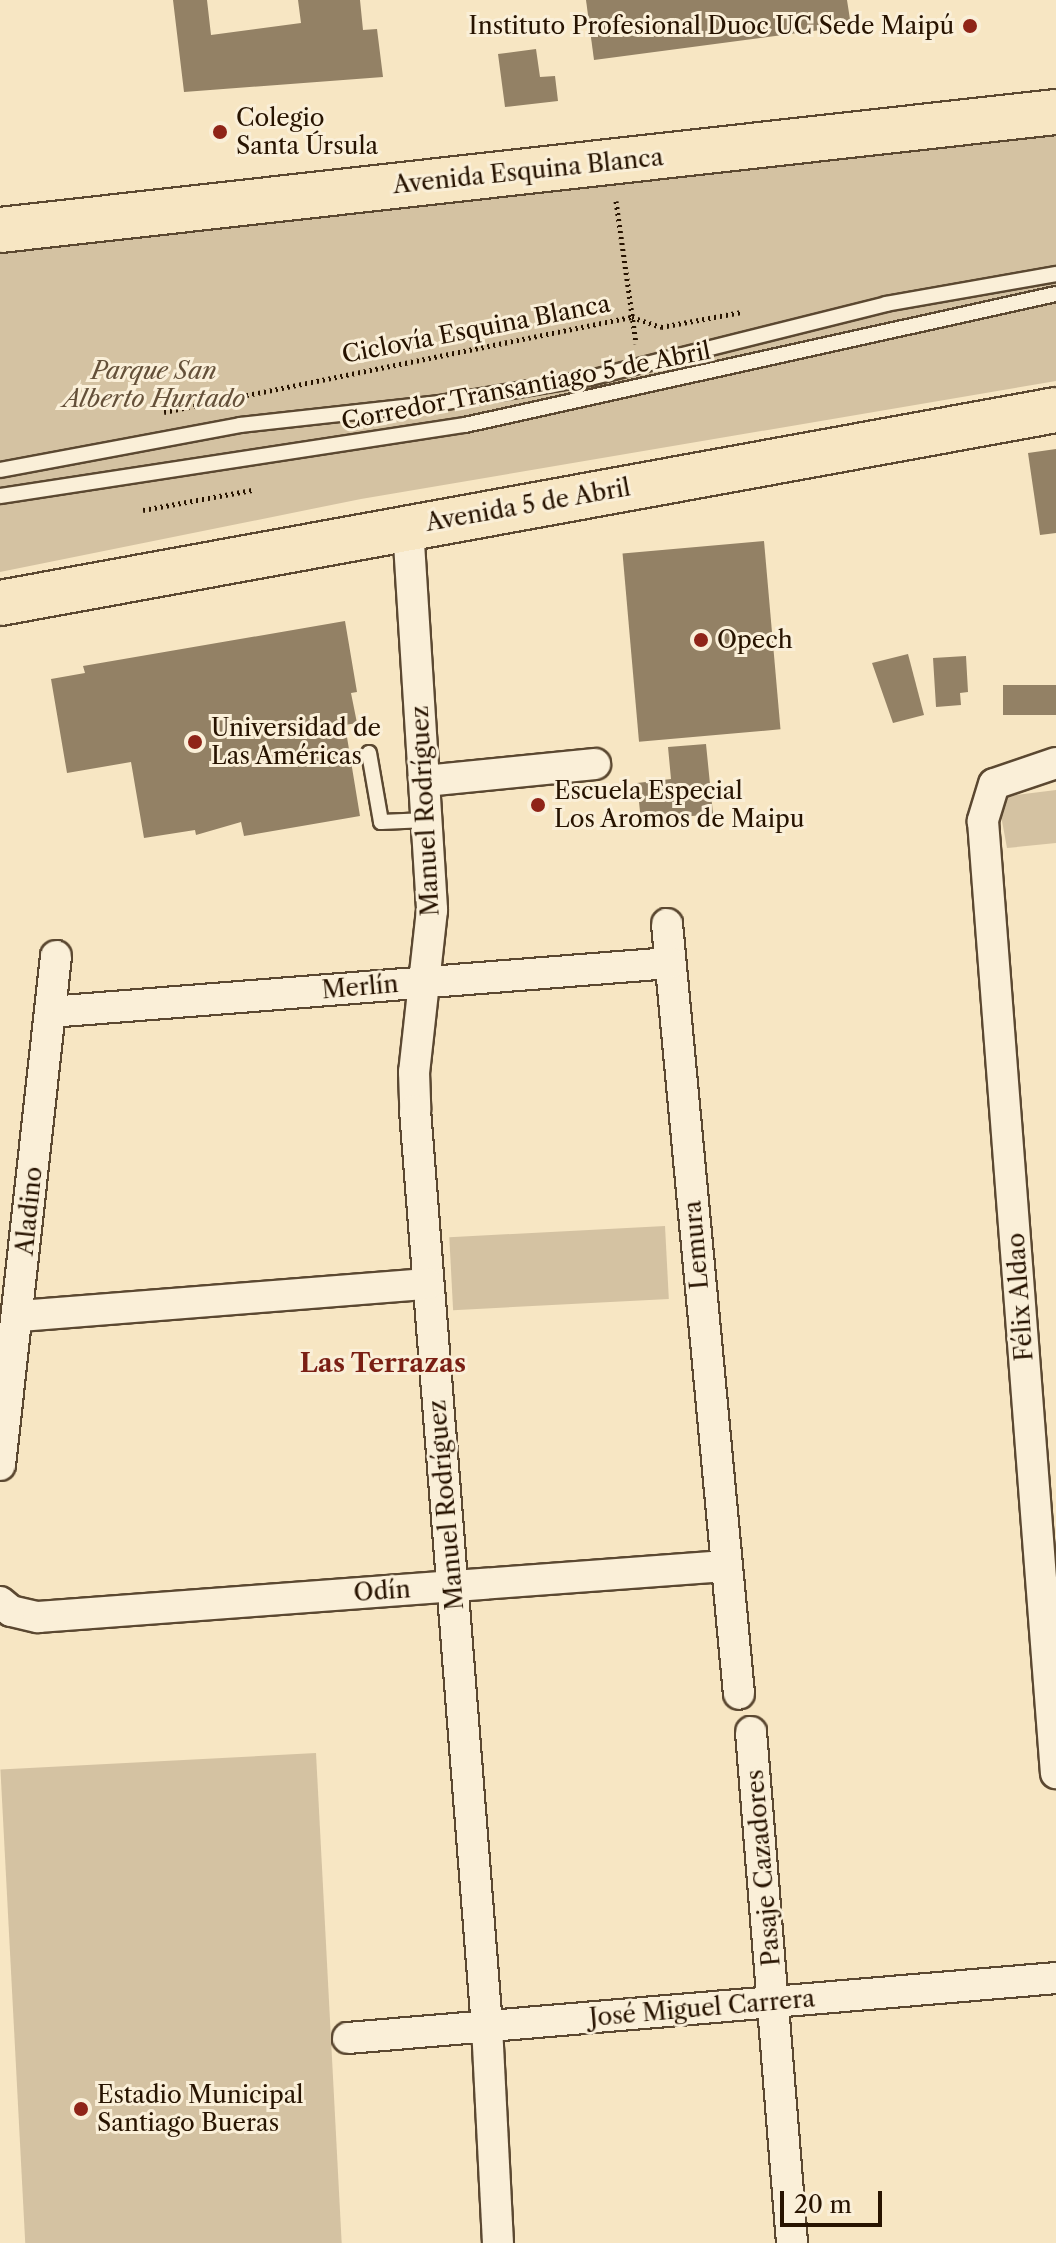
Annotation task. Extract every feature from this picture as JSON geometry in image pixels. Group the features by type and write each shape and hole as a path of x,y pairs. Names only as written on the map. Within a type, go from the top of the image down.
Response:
{"main road":[{"name":"Avenida Esquina Blanca","path":"0,230 1056,112"},
{"name":"Avenida 5 de Abril","path":"0,603 1056,410"}],"street":[{"name":"Manuel Rodríguez","path":"408,527 432,910 414,1072 487,2026 498,2243"},
{"name":"Félix Aldao","path":"1056,763 994,784 983,821 1046,1508 1056,1773"},
{"path":"425,781 595,764"},
{"name":"Lemura","path":"667,924 725,1566"},
{"name":"Aladino","path":"0,1465 19,1316 56,956"},
{"name":"Merlín","path":"50,1012 670,963"},
{"path":"19,1316 428,1284"},
{"path":"725,1566 739,1694"},
{"name":"Odín","path":"0,1602 11,1611 38,1617 725,1566"},
{"name":"Pasaje Cazadores","path":"751,1732 792,2243"},
{"name":"José Miguel Carrera","path":"348,2038 1056,1978"}],"lane":[{"name":"Corredor Transantiago 5 de Abril","path":"0,470 240,425 440,403 640,368 873,307 1056,274"},
{"name":"Corredor Transantiago 5 de Abril","path":"0,496 465,425 1056,294"},
{"path":"369,753 381,822 427,820"}],"path":[{"path":"629,160 635,199 614,201 640,368"},
{"name":"Ciclovía Esquina Blanca","path":"150,415 632,317 661,327 752,310"},
{"path":"143,510 252,490"}],"green space":[{"name":"Parque San Alberto Hurtado","path":"1056,134 1056,381 361,499 0,572 0,249"},
{"path":"1056,790 1056,843 1007,848 1000,810 1009,796"},
{"path":"665,1226 669,1299 453,1310 449,1237"},
{"name":"Estadio Municipal Santiago Bueras","path":"316,1753 342,2243 25,2243 0,1770"}],"building":[{"path":"173,0 207,0 211,35 301,23 298,0 360,0 363,30 377,29 383,77 184,92"},
{"path":"586,0 847,0 851,26 594,60"},
{"path":"536,49 540,77 555,76 558,101 505,107 498,54"},
{"path":"1056,449 1056,533 1040,535 1028,453"},
{"name":"Opech","path":"764,541 780,729 639,742 623,553"},
{"path":"345,621 357,692 351,693 357,723 345,725 360,816 244,836 241,822 196,835 195,830 144,838 131,762 67,773 51,679 85,673 83,666"},
{"path":"908,654 924,715 893,723 872,663"},
{"path":"966,656 968,692 960,693 961,705 936,707 933,658"},
{"path":"1003,685 1056,685 1056,715 1003,715"},
{"path":"706,744 713,814 641,821 637,783 671,779 668,747"}],"place":[{"name":"Instituto Profesional Duoc UC Sede Maipú","path":"970,26"},
{"name":"Colegio Santa Úrsula","path":"220,132"},
{"name":"Opech","path":"701,640"},
{"name":"Universidad de Las Américas","path":"195,742"},
{"name":"Escuela Especial Los Aromos de Maipu","path":"538,805"},
{"name":"Estadio Municipal Santiago Bueras","path":"81,2109"}],"district":[{"name":"Las Terrazas","path":"383,1364"}]}
